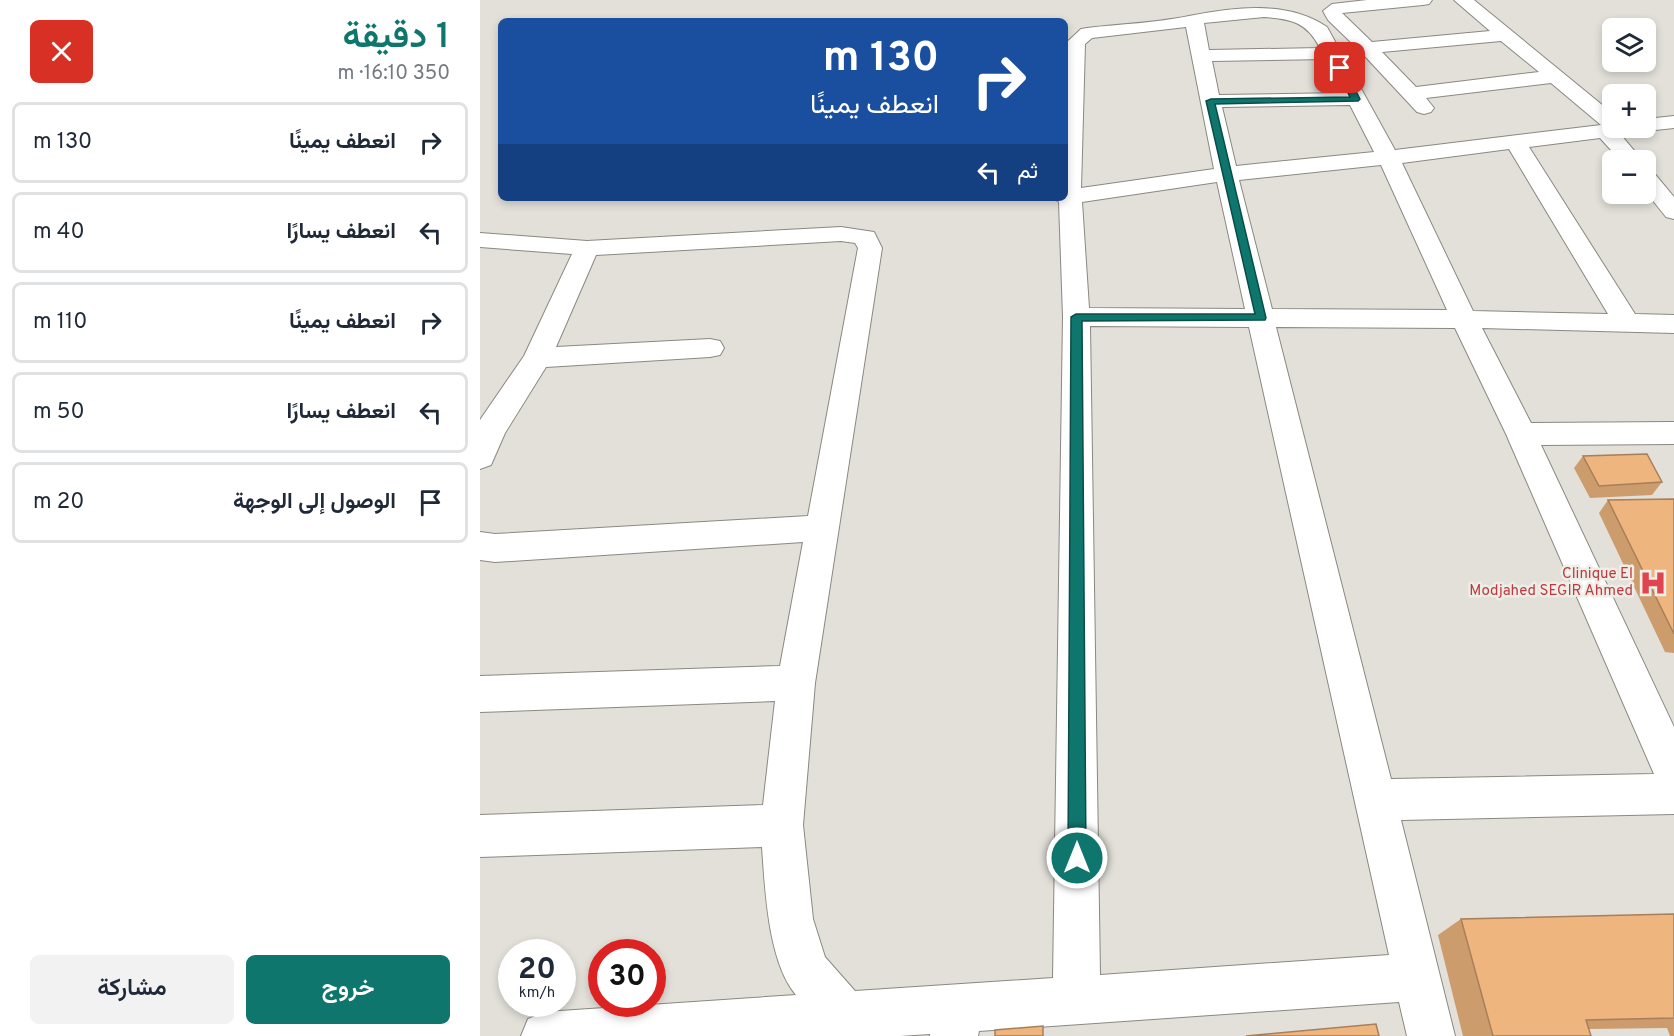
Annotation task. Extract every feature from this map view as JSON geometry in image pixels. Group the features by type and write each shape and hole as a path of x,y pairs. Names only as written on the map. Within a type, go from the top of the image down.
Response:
{"street":[{"path":"1424,0 1338,8 1332,11 1334,16 1368,48 1429,113"},
{"path":"1463,0 1602,115"},
{"path":"1068,180 1076,42 1087,33 1194,21 1201,18 1284,12 1314,23 1321,31 1355,99 1400,180 1464,319 1521,434 1674,772"},
{"path":"1194,21 1227,174 1431,1036"},
{"path":"1368,48 1506,35"},
{"path":"1201,56 1332,53"},
{"path":"1409,94 1556,76"},
{"path":"1211,101 1355,99"},
{"path":"1656,124 1674,122"},
{"path":"1068,197 1227,174 1387,158 1602,129"},
{"path":"1515,142 1628,324"},
{"path":"1656,190 1674,212"},
{"path":"1067,201 1076,317 1077,1000"},
{"path":"480,240 587,248 841,234 865,237 870,248 796,682 783,825 790,919 806,970 844,1015"},
{"path":"483,440 537,358 587,248"},
{"path":"1076,317 1464,319 1674,324"},
{"path":"537,358 710,348"},
{"path":"1521,434 1674,433"},
{"path":"480,546 506,548 822,528"},
{"path":"480,694 796,682"},
{"path":"1376,800 1674,794"},
{"path":"480,836 783,825"},
{"path":"545,1036 844,1015 955,1022 1077,1000 1417,977"}],"building":[{"path":"1647,454 1662,482 1599,486 1583,456"},
{"name":"Clinique El Modjahed SEGIR Ahmed","path":"1674,499 1674,634 1608,500"},
{"path":"1674,914 1674,1018 1586,1020 1591,1036 1493,1036 1461,919"},
{"path":"1376,1024 1379,1036 1246,1036"},
{"path":"1043,1026 1043,1036 995,1036 995,1030"}],"place":[{"name":"Clinique El Modjahed SEGIR Ahmed","path":"1653,583"}],"route":[{"path":"1077,858 1076,317 1261,318 1211,101 1355,99 1340,68"}]}
